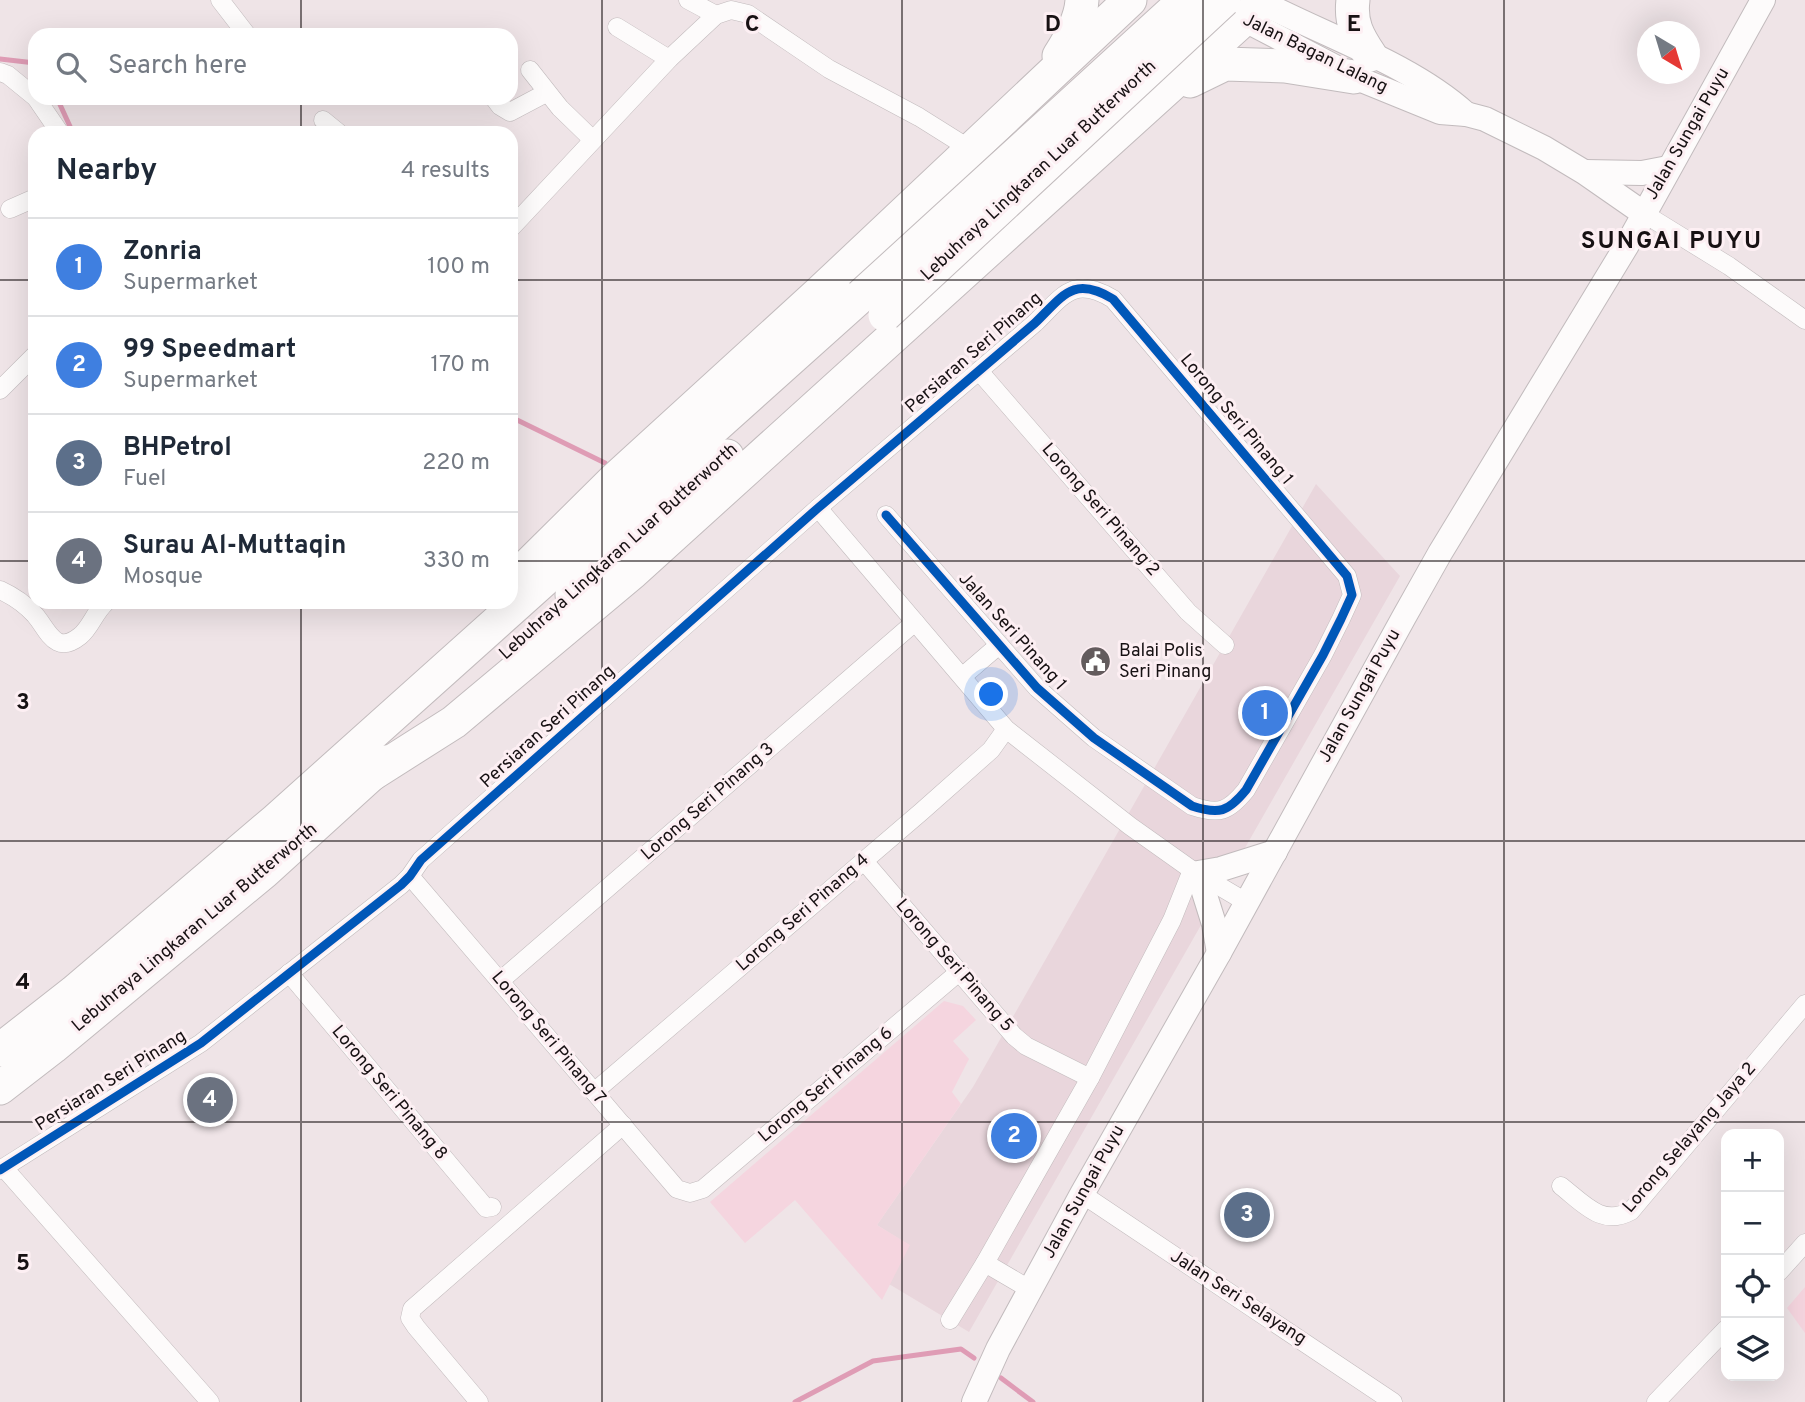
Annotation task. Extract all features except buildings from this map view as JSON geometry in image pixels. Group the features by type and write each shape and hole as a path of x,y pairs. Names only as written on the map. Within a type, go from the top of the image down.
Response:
{"highway":[{"path":"1045,79 1070,39 1082,0"},
{"path":"518,575 614,480 819,293 1130,0"},
{"name":"Lebuhraya Lingkaran Luar Butterworth","path":"0,1050 359,766 873,305 1185,0"},
{"path":"1147,107 1196,77 1225,64 1362,66 1351,10 1353,0"},
{"path":"359,766 454,722 633,572 1147,107 1250,4"},
{"name":"Lebuhraya Lingkaran Luar Butterworth","path":"873,305 1250,4"},
{"path":"1084,42 1116,33 1134,38 1148,51 1155,80 1147,107"},
{"path":"359,766 406,685 483,609"},
{"name":"Lebuhraya Lingkaran Luar Butterworth","path":"0,1088 264,872 359,766"}],"main road":[{"name":"Jalan Bagan Lalang","path":"1208,0 1250,4 1362,66 1446,95 1466,114 1497,124 1544,148 1643,213"},
{"name":"Jalan Sungai Puyu","path":"974,1402 999,1349 1082,1194 1440,553 1627,245 1763,0"},
{"path":"1584,172 1642,173 1668,168"},
{"path":"1584,172 1612,209 1627,245"},
{"path":"1219,953 1214,924 1195,871 1221,869 1275,852"}],"street":[{"path":"219,0 241,28"},
{"path":"688,0 716,15"},
{"path":"518,220 669,59 716,15 731,10 748,14 829,69 919,117 970,149"},
{"path":"617,27 669,59"},
{"path":"530,70 546,93 592,139"},
{"path":"0,72 28,91"},
{"path":"499,105 510,112 546,93"},
{"path":"41,105 55,126"},
{"path":"323,120 330,126"},
{"path":"10,209 28,201"},
{"path":"1643,213 1729,266 1805,320"},
{"name":"Persiaran Seri Pinang","path":"2,1169 201,1043 353,925 411,876 421,860 1069,290 1082,287 1096,289"},
{"name":"Lorong Seri Pinang 1","path":"1096,289 1113,299 1347,576 1352,595 1323,656 1247,790 1234,805"},
{"path":"0,390 28,362"},
{"name":"Lorong Seri Pinang 2","path":"979,371 1188,612 1226,645"},
{"path":"818,508 1006,729 1130,826 1246,902"},
{"name":"Jalan Seri Pinang 1","path":"886,515 1037,688 1085,730 1192,806 1208,811 1221,811 1234,805"},
{"path":"0,590 28,609"},
{"path":"28,609 36,616 48,636 58,642 69,643 89,627 98,609"},
{"name":"Lorong Seri Pinang 3","path":"500,981 915,622"},
{"path":"963,676 999,645"},
{"name":"Lorong Seri Pinang 4","path":"594,1092 864,862 990,750 1006,729"},
{"name":"Lorong Seri Pinang 5","path":"864,862 1014,1036 1026,1046 1090,1078"},
{"path":"950,1320 1090,1078 1195,871"},
{"name":"Lorong Seri Pinang 7","path":"411,876 677,1189 690,1193"},
{"name":"Lorong Seri Pinang 6","path":"690,1193 703,1189 959,972"},
{"name":"Lorong Seri Pinang 8","path":"289,973 486,1208 492,1207"},
{"name":"Lorong Selayang Jaya 2","path":"1561,1186 1602,1217 1619,1218 1631,1211 1804,1007"},
{"path":"479,1402 416,1327 410,1318 412,1309 623,1125"},
{"path":"2,1169 210,1402"},
{"name":"Jalan Seri Selayang","path":"1082,1194 1370,1395 1393,1402"},
{"path":"1784,1266 1805,1242"},
{"path":"985,1263 1031,1290"},
{"path":"1656,1402 1721,1334"}],"shaded area":[{"path":"1316,484 1400,576 969,1332 889,1284 909,1245 877,1225 973,1087"},
{"path":"944,1001 963,1006 976,1020 953,1041 969,1059 952,1092 961,1104 877,1225 910,1245 882,1300 795,1200 745,1243 710,1202"},
{"path":"1805,1287 1805,1333 1787,1308"}],"waterway":[{"path":"0,59 28,62"},
{"path":"60,105 70,126"},
{"path":"518,420 605,463"},
{"path":"795,1402 873,1361 961,1349 974,1358"},
{"path":"1001,1378 1033,1402"}],"cycle path":[{"path":"0,1170 201,1043 401,885 421,860 818,508 1070,292 1088,289 1113,299 1347,576 1352,595 1323,655 1246,790 1228,807 1209,810 1192,806 1094,738 1037,688 886,515"}],"place":[{"name":"Balai Polis Seri Pinang","path":"1096,661"},
{"name":"Zonria","path":"1265,713"},
{"name":"Surau Al-Muttaqin","path":"210,1100"},
{"name":"99 Speedmart","path":"1014,1136"},
{"name":"BHPetrol","path":"1247,1215"}],"district":[{"name":"SUNGAI PUYU","path":"1672,242"}]}
